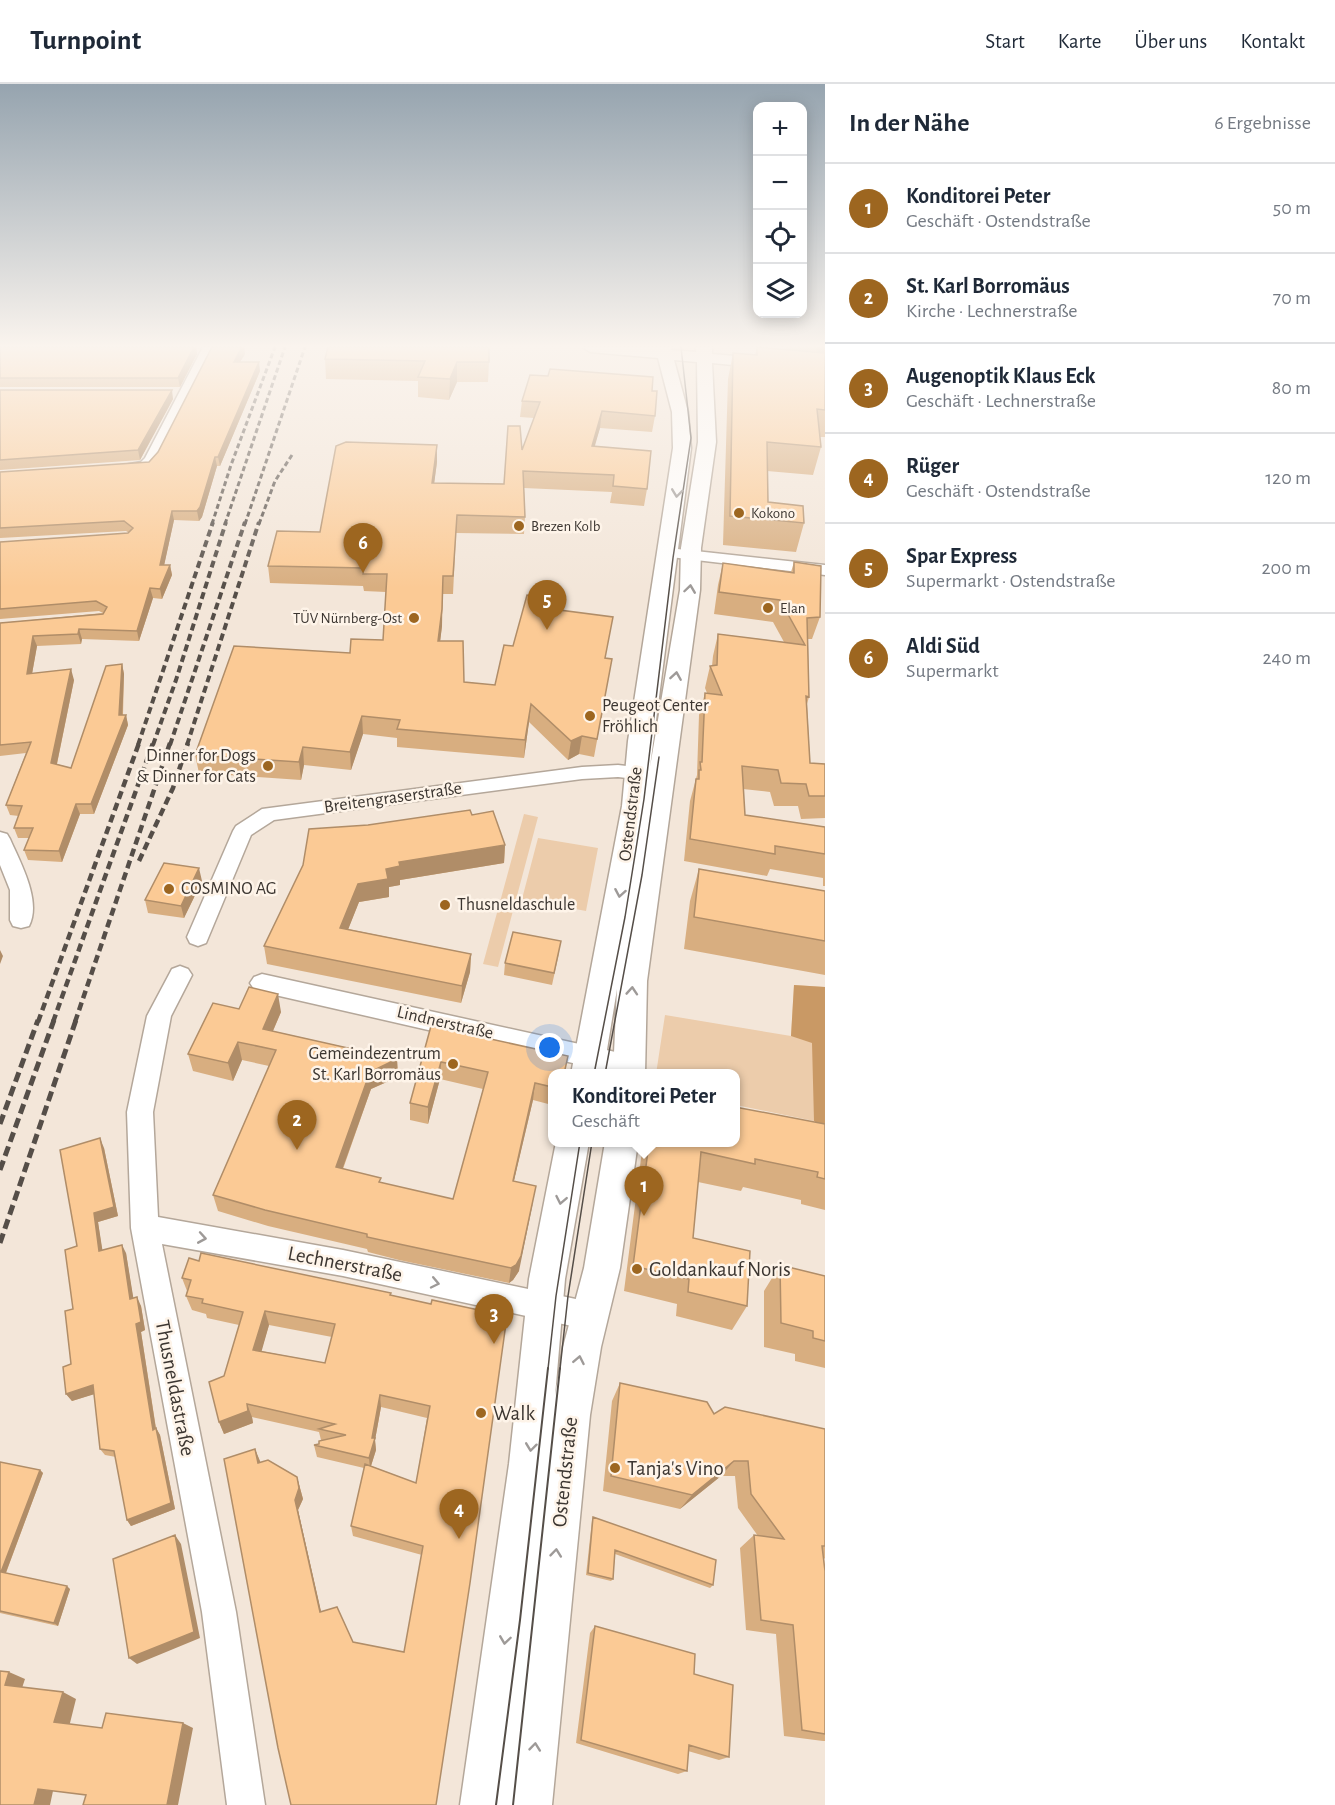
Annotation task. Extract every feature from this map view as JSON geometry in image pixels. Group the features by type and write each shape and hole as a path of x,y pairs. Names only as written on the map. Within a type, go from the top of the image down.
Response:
{"main road":[{"name":"Ostendstraße","path":"629,1069 632,981 668,553 683,440 682,427"},
{"name":"Ostendstraße","path":"588,1065 635,806 649,774 690,590 707,427"},
{"name":"Ostendstraße","path":"484,1805 529,1464 544,1306 572,1147"},
{"name":"Ostendstraße","path":"528,1805 571,1414 582,1347 602,1268 621,1147"}],"street":[{"path":"110,469 145,466 151,460 165,427"},
{"path":"668,553 825,570"},
{"name":"Breitengraserstraße","path":"198,937 243,831 269,814 542,777 604,771 649,774"},
{"path":"0,839 21,890 21,920"},
{"name":"Thusneldastraße","path":"180,975 159,1016 140,1112 144,1228 219,1612 246,1805"},
{"name":"Lindnerstraße","path":"262,983 588,1065 629,1069"},
{"name":"Lechnerstraße","path":"144,1228 343,1263 590,1316"}],"shaded area":[{"path":"524,814 538,817 498,967 483,964"},
{"path":"538,838 598,848 586,911 522,899"},
{"path":"794,985 825,987 825,1129 814,1121 740,1106 740,1069 657,1069 665,1015 791,1036"},
{"path":"794,985 825,987 825,1129 814,1121 812,1043 791,1036"}],"building":[{"path":"0,427 151,427 138,450 0,460"},
{"path":"171,427 231,427 218,457 215,457 200,507 197,511 172,511 160,565 170,565 160,589 150,588 137,631 79,629 78,634 33,636 27,674 71,669 51,763 71,768 106,666 122,664 119,715 126,715 91,804 76,804 59,851 24,850 33,828 14,828 22,806 6,805 31,742 0,745 0,623 103,614 107,607 96,601 0,609 0,542 128,533 133,528 124,521 0,528 0,472 149,462 158,452"},
{"path":"508,427 520,427 522,450 531,427 597,427 592,446 651,451 647,489 613,486 614,475 523,471 525,517 457,515 453,576 443,576 438,641 463,641 464,682 495,685 504,645 513,646 527,595 554,598 552,609 613,617 605,658 612,659 597,739 582,736 571,741 531,704 525,740 397,729 400,720 362,716 350,752 303,747 299,762 195,755 234,646 350,653 351,639 383,640 387,574 363,574 364,568 268,566 277,531 320,532 336,446 346,442 437,445 432,483 504,484"},
{"path":"732,427 819,427 821,447 767,442 768,502 803,506 804,523 730,516"},
{"path":"794,562 821,566 820,617 807,618 809,697 806,696 810,763 825,764 825,796 809,796 806,784 781,783 778,770 742,766 745,815 825,827 825,854 775,846 775,854 690,839 696,779 699,779 700,762 702,762 705,693 722,695 710,666 717,665 718,634 805,645 780,600 719,592 723,563 794,573"},
{"path":"470,810 472,815 493,811 505,845 399,862 400,866 386,869 388,879 358,884 340,928 471,954 462,986 264,946 303,865 309,829 368,825"},
{"path":"164,863 199,868 181,906 145,900"},
{"path":"699,869 825,891 825,941 694,917"},
{"path":"513,932 561,941 554,973 505,963"},
{"path":"249,987 278,994 263,1029 397,1059 370,1072 336,1167 381,1178 379,1182 453,1199 488,1072 441,1062 428,1107 410,1103 431,1026 568,1056 565,1069 548,1069 548,1086 535,1083 513,1181 536,1186 521,1256 516,1265 511,1268 367,1237 367,1234 213,1195 276,1050 238,1042 228,1063 188,1054 213,1003 239,1009"},
{"path":"740,1108 825,1124 825,1179 817,1177 818,1172 755,1159 755,1164 701,1152 693,1238 750,1251 747,1306 688,1292 689,1279 633,1266 648,1147 740,1147"},
{"path":"100,1138 114,1207 94,1213 99,1251 122,1245 130,1299 137,1297 141,1322 136,1324 153,1430 156,1428 171,1503 127,1520 114,1451 100,1449 93,1385 66,1394 63,1367 71,1364 65,1311 73,1309 65,1250 77,1246 60,1150"},
{"path":"201,1253 391,1293 390,1295 431,1304 432,1300 507,1316 436,1805 291,1805 278,1748 224,1459 255,1449 258,1463 268,1460 297,1477 299,1488 295,1500 320,1612 337,1607 353,1642 404,1652 423,1546 351,1526 365,1464 416,1483 430,1406 380,1395 372,1438 375,1438 369,1458 314,1445 319,1444 319,1441 346,1435 319,1429 335,1424 247,1404 248,1411 219,1422 209,1382 224,1376 243,1312 202,1303 203,1299 186,1296 191,1280 182,1278 189,1258 199,1261","holes":["265,1311 335,1324 325,1363 253,1350"]},
{"path":"780,1265 825,1276 825,1341 813,1338 813,1331 781,1323"},
{"path":"620,1383 707,1402 714,1414 725,1407 825,1429 825,1546 822,1546 825,1571 825,1734 802,1730 793,1625 761,1620 754,1535 784,1539 751,1494 748,1461 734,1461 692,1495 611,1476"},
{"path":"0,1462 40,1470 1,1572 67,1586 54,1623 0,1611"},
{"path":"593,1517 716,1560 713,1585 615,1550 613,1579 588,1573"},
{"path":"175,1535 194,1632 129,1658 113,1559"},
{"path":"595,1626 695,1654 694,1674 733,1685 729,1757 689,1745 687,1771 581,1740"},
{"path":"0,1671 9,1672 5,1685 63,1692 54,1722 102,1728 106,1713 183,1723 167,1805 83,1805 86,1795 38,1789 34,1805 0,1805"}],"tram line":[{"path":"595,1069 625,917 644,799 673,558 691,438 690,427"},
{"path":"606,1069 642,875 659,757"},
{"path":"548,1369 556,1296 579,1147"},
{"path":"560,1369 568,1296 591,1147"},
{"path":"496,1805 520,1620 548,1368"},
{"path":"513,1805 560,1368"}],"railway":[{"path":"212,524 245,427"},
{"path":"225,524 258,427"},
{"path":"245,524 278,427"},
{"path":"259,524 275,481 292,455"},
{"path":"138,745 213,522"},
{"path":"153,745 226,522"},
{"path":"170,745 245,522"},
{"path":"187,745 259,522"},
{"path":"38,1022 139,743"},
{"path":"53,1022 153,743"},
{"path":"75,1022 170,743"},
{"path":"139,861 173,788 188,743"},
{"path":"0,1124 38,1020"},
{"path":"0,1170 54,1020"},
{"path":"0,1243 76,1020"}],"place":[{"name":"Kokono","path":"739,513"},
{"name":"Brezen Kolb","path":"519,526"},
{"name":"Aldi Süd","path":"363,573"},
{"name":"Elan","path":"768,608"},
{"name":"TÜV Nürnberg-Ost","path":"414,618"},
{"name":"Spar Express","path":"547,630"},
{"name":"Peugeot Center Fröhlich","path":"590,716"},
{"name":"Dinner for Dogs & Dinner for Cats","path":"268,766"},
{"name":"COSMINO AG","path":"169,889"},
{"name":"Thusneldaschule","path":"445,905"},
{"name":"Gemeindezentrum St. Karl Borromäus","path":"453,1064"},
{"name":"St. Karl Borromäus","path":"297,1150"},
{"name":"Konditorei Peter","path":"644,1216"},
{"name":"Goldankauf Noris","path":"637,1269"},
{"name":"Augenoptik Klaus Eck","path":"494,1344"},
{"name":"Walk","path":"481,1413"},
{"name":"Tanja's Vino","path":"615,1468"},
{"name":"Rüger","path":"459,1539"}]}
